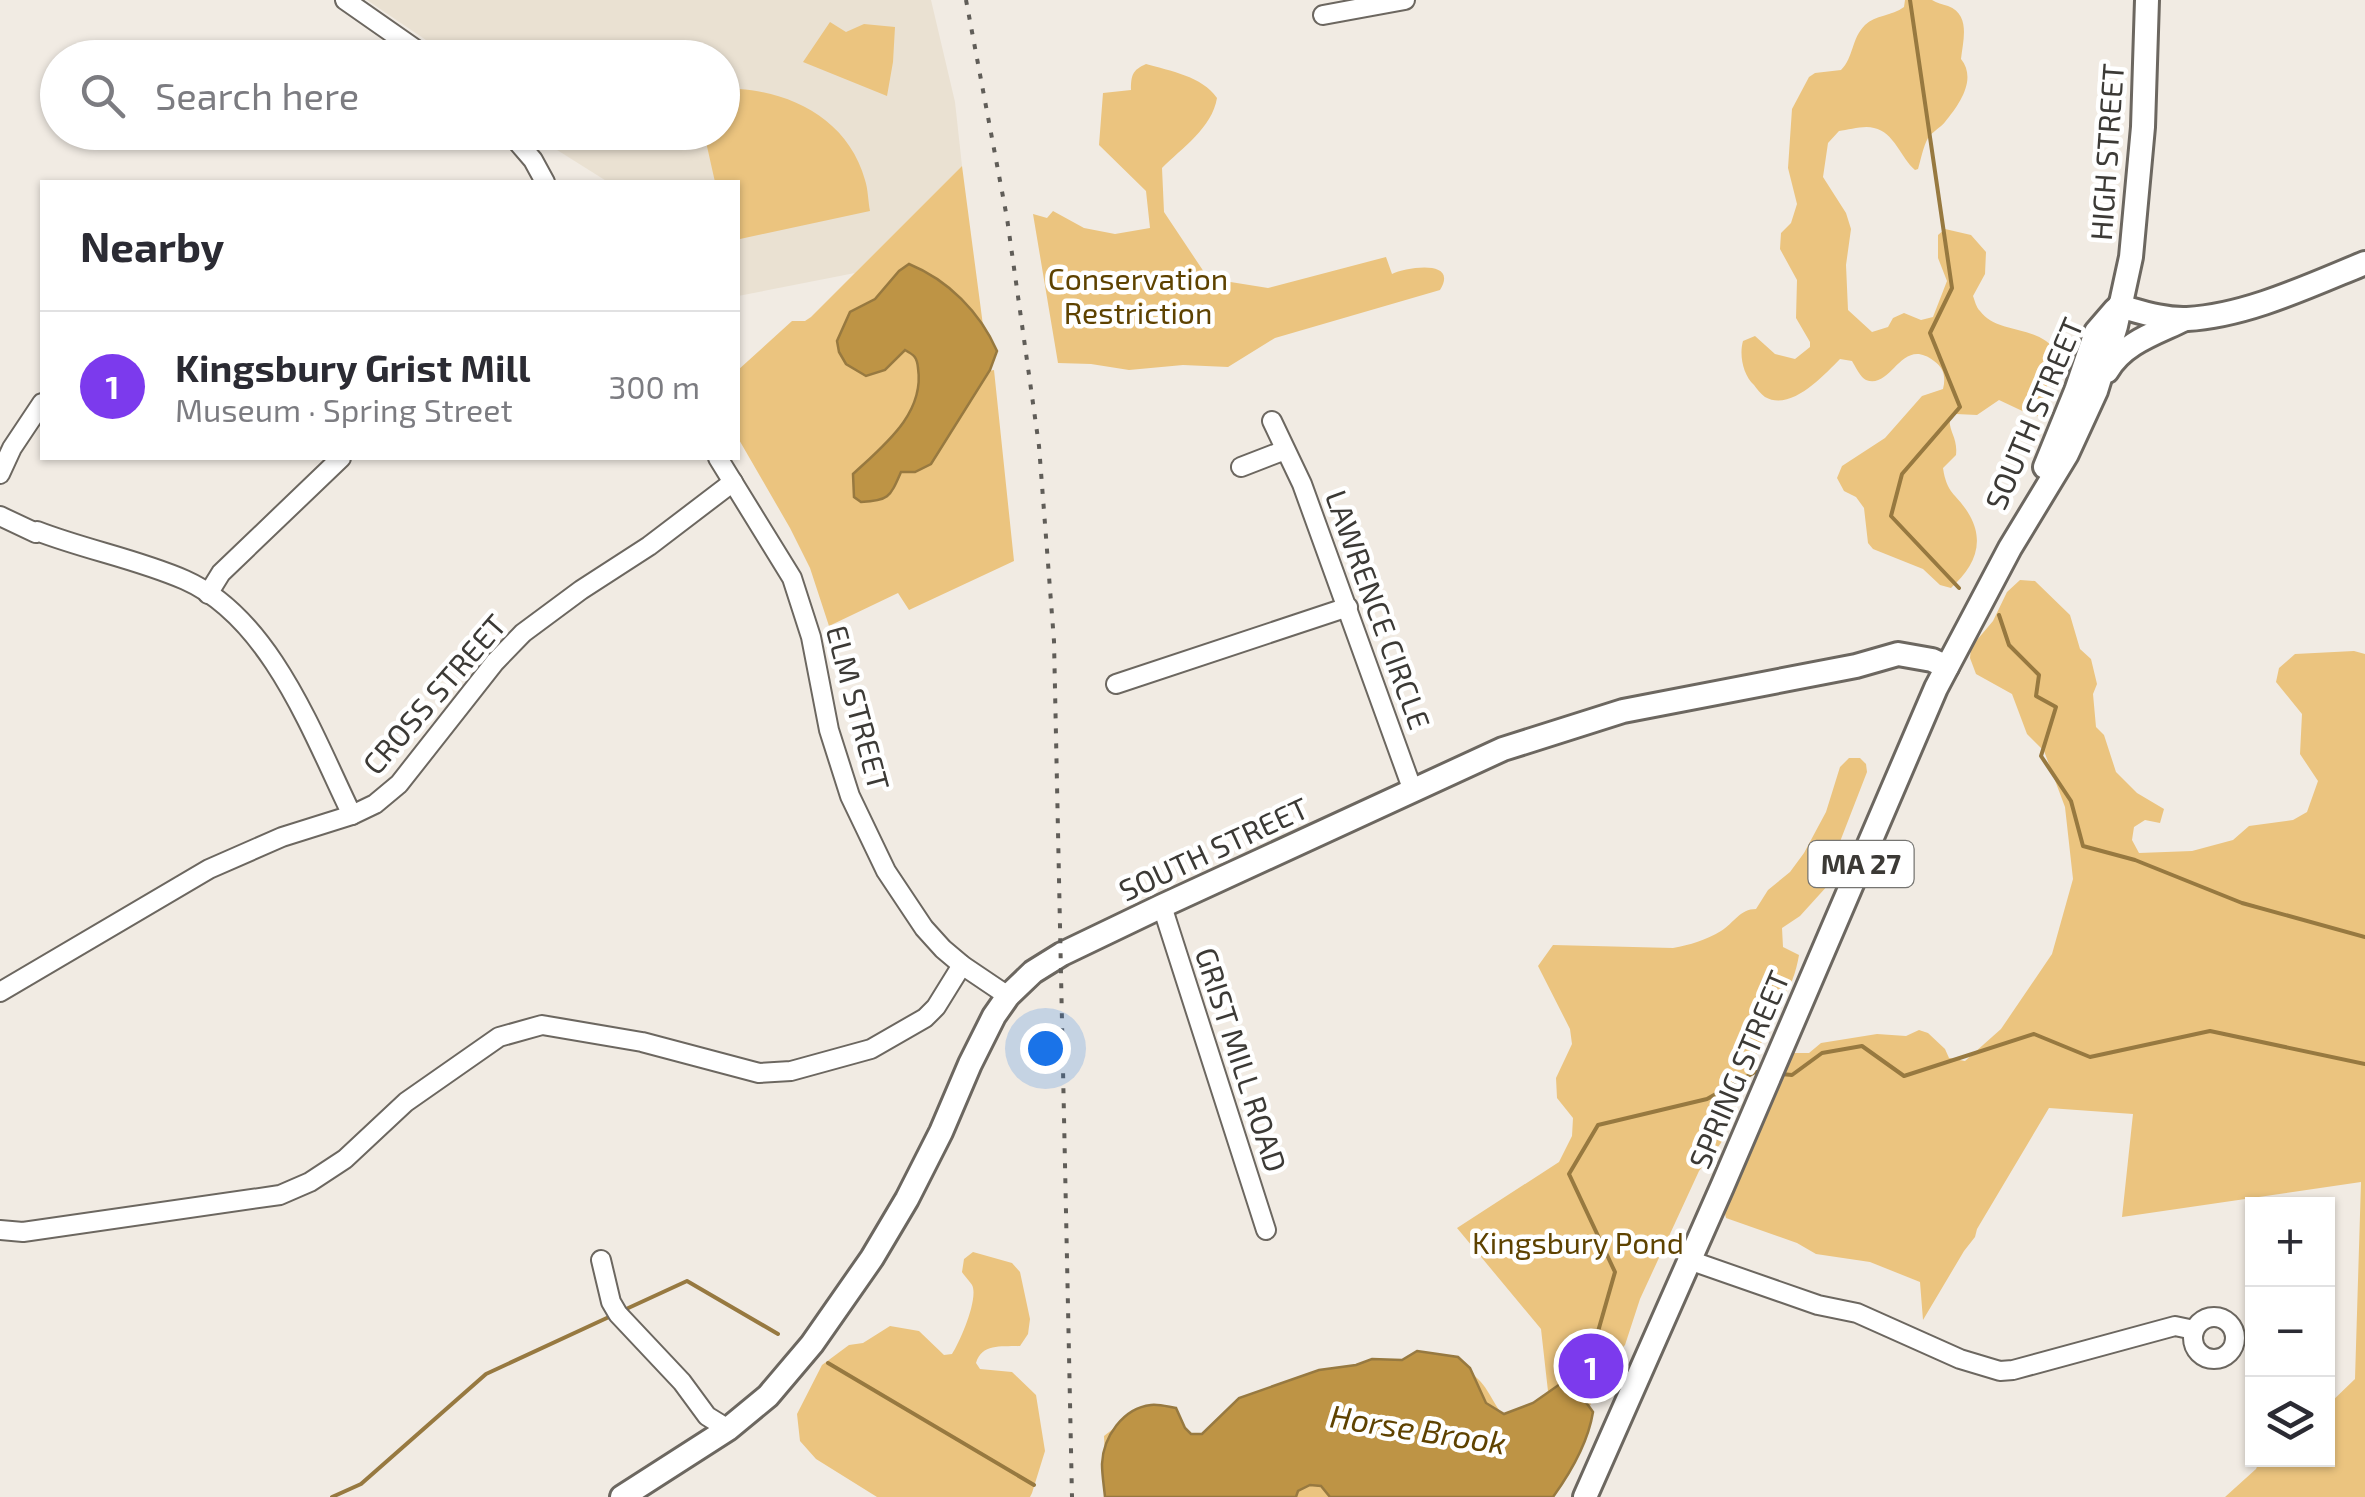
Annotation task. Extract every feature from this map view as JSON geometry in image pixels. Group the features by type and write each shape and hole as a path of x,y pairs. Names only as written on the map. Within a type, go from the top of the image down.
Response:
{"main road":[{"name":"HIGH STREET","path":"2119,306 2131,257 2140,173 2147,0"},
{"name":"SOUTH STREET","path":"2119,306 2184,320 2210,316 2278,299 2365,264"},
{"name":"SOUTH STREET","path":"622,1497 728,1430 768,1396 812,1344 872,1258 927,1159 994,1016 1033,972 1162,906 1503,749 1623,711 1856,666 1898,654 1947,667 2010,548 2067,454 2096,391 2119,306"},
{"name":"SOUTH STREET","path":"2010,548 2061,430 2096,332 2119,306"},
{"path":"2096,391 2112,362 2132,344 2184,320"},
{"name":"SPRING STREET","path":"1585,1497 1947,667"}],"street":[{"path":"345,0 402,40"},
{"path":"1323,15 1404,0"},
{"path":"524,150 544,180"},
{"path":"0,474 40,406"},
{"name":"LAWRENCE CIRCLE","path":"1272,421 1302,484 1413,791"},
{"path":"1240,467 1285,450"},
{"path":"208,594 221,573 339,460"},
{"name":"ELM STREET","path":"719,460 792,578 812,637 830,730 850,796 886,871 924,928 962,965 1008,996"},
{"name":"CROSS STREET","path":"0,992 209,869 282,836 352,815 374,804 399,784 495,662 523,633 733,482"},
{"path":"0,516 36,533 160,570 208,594 257,638 284,676 352,815"},
{"path":"1116,684 1348,607"},
{"name":"GRIST MILL ROAD","path":"1162,906 1266,1230"},
{"path":"0,1230 23,1232 280,1195 310,1182 344,1159 406,1102 499,1037 542,1025 642,1042 760,1073 819,1064 872,1049 926,1018 962,965"},
{"path":"601,1260 618,1314 682,1382 707,1416 728,1430"},
{"path":"1690,1260 1818,1304 1857,1313 1960,1359 2000,1371 2175,1326 2194,1330"}],"shaded area":[{"path":"367,0 931,0 955,102 962,166 855,273 740,296 740,180 605,180 557,150 740,150 740,40 426,40"}],"green space":[{"path":"1905,0 1932,0 1960,15 1964,29 1961,59 1967,83 1956,107 1928,138 1918,169 1910,165 1881,130 1861,127 1839,131 1828,143 1823,177 1846,213 1851,229 1846,265 1848,310 1872,332 1888,327 1893,318 1904,313 1921,320 1933,317 1947,281 1938,258 1938,235 1945,229 1971,235 1986,252 1985,274 1973,296 1987,319 2030,333 2050,344 2057,353 2038,416 1999,400 1977,415 1956,414 1950,418 1956,455 1943,468 1945,477 1970,516 1977,537 1970,565 1951,588 1940,585 1923,569 1873,549 1868,543 1864,508 1856,497 1844,491 1837,478 1842,466 1885,438 1922,396 1943,389 1940,367 1923,355 1913,354 1875,381 1864,379 1852,361 1840,359 1806,390 1785,400 1775,400 1765,397 1750,381 1742,358 1743,341 1755,336 1775,354 1795,359 1810,347 1796,318 1797,280 1780,249 1781,233 1791,223 1797,204 1788,168 1792,109 1809,77 1841,70 1865,25 1904,7"},
{"path":"830,22 846,32 864,24 895,27 887,96 803,62"},
{"name":"Conservation Restriction","path":"1146,64 1194,79 1217,98 1203,128 1162,168 1164,212 1206,275 1268,288 1386,257 1392,274 1408,269 1437,269 1444,280 1440,290 1275,338 1228,367 1183,365 1129,370 1058,363 1033,214 1047,218 1053,211 1084,228 1115,234 1150,228 1146,191 1099,145 1103,93 1131,90 1133,74"},
{"path":"740,89 760,92 799,104 833,127 857,160 866,183 870,211 740,239 740,180 715,180 708,150 740,150"},
{"path":"962,166 989,371 994,370 1014,561 909,610 898,593 829,626 810,568 740,441 740,368 792,321 811,317"},
{"path":"2020,580 2035,581 2070,615 2080,649 2091,659 2097,684 2093,694 2096,727 2104,735 2116,772 2137,793 2164,809 2160,823 2145,820 2134,827 2132,840 2139,853 2192,851 2233,840 2249,826 2293,820 2307,812 2318,781 2300,754 2302,714 2276,682 2279,668 2295,654 2365,654 2365,1497 2225,1497 2257,1467 2335,1467 2335,1398 2355,1379 2361,1182 2122,1217 2133,1114 2049,1108 1923,1320 1920,1282 1870,1262 1816,1254 1797,1243 1726,1218 1722,1202 1791,1053 1809,1053 1821,1043 1877,1034 1906,1036 1919,1030 1928,1033 1949,1058 1965,1061 2001,1029 2052,954 2073,879 2065,807 2044,751 2027,734 2012,694 1976,674 1970,658 1971,647 1993,621 2007,592"},
{"name":"Kingsbury Pond","path":"1849,758 1860,758 1867,772 1829,870 1829,884 1800,916 1782,928 1783,947 1799,955 1792,981 1777,1004 1721,1143 1699,1171 1640,1299 1625,1345 1614,1356 1551,1497 1107,1497 1104,1436 1127,1418 1188,1442 1464,1370 1483,1385 1506,1419 1550,1409 1541,1329 1457,1228 1559,1162 1572,1136 1573,1118 1557,1098 1556,1078 1572,1044 1570,1029 1538,966 1553,945 1686,945 1704,940 1741,914 1756,909 1768,890 1790,872 1804,853 1826,812 1840,767"},
{"path":"973,1252 1012,1263 1020,1272 1030,1319 1028,1334 1020,1346 988,1349 976,1363 980,1369 1012,1372 1036,1395 1045,1451 1032,1493 1030,1497 877,1497 816,1459 800,1441 797,1414 822,1365 849,1345 863,1343 890,1326 919,1331 944,1355 952,1354 973,1300 972,1285 962,1272 964,1259"}],"water":[{"path":"909,264 950,288 982,323 997,351 990,370 931,464 915,472 901,472 883,499 861,502 854,497 853,474 889,440 908,414 918,385 918,364 905,350 885,370 866,376 846,364 837,341 850,312 875,299"},
{"path":"1417,1351 1458,1357 1470,1368 1486,1403 1504,1414 1533,1403 1560,1384 1583,1398 1593,1412 1587,1435 1553,1497 1330,1497 1321,1486 1310,1485 1298,1491 1296,1497 1105,1497 1102,1464 1106,1444 1123,1418 1141,1407 1176,1408 1191,1434 1202,1434 1239,1398 1319,1370 1372,1359 1402,1360"}],"waterway":[{"path":"1910,0 1952,288 1930,333 1960,407 1902,474 1891,516 1959,588"},
{"path":"1999,615 2009,645 2039,675 2036,696 2056,707 2041,756 2071,801 2083,846 2135,860 2242,903 2365,937"},
{"name":"Horse Brook","path":"1781,1074 1792,1075 1822,1053 1862,1046 1904,1076 2034,1034 2090,1057 2210,1031 2365,1064"},
{"name":"Horse Brook","path":"1591,1356 1615,1272 1569,1174 1598,1125 1707,1099 1761,1072"},
{"name":"Horse Brook","path":"624,1310 687,1281 778,1334"},
{"name":"Horse Brook","path":"332,1497 361,1484 486,1374 609,1317"},
{"name":"Horse Brook","path":"828,1363 1034,1485"}],"railway":[{"path":"966,0 1007,218 1039,446 1054,641 1072,1497"}],"place":[{"name":"Kingsbury Grist Mill","path":"1591,1366"}]}
